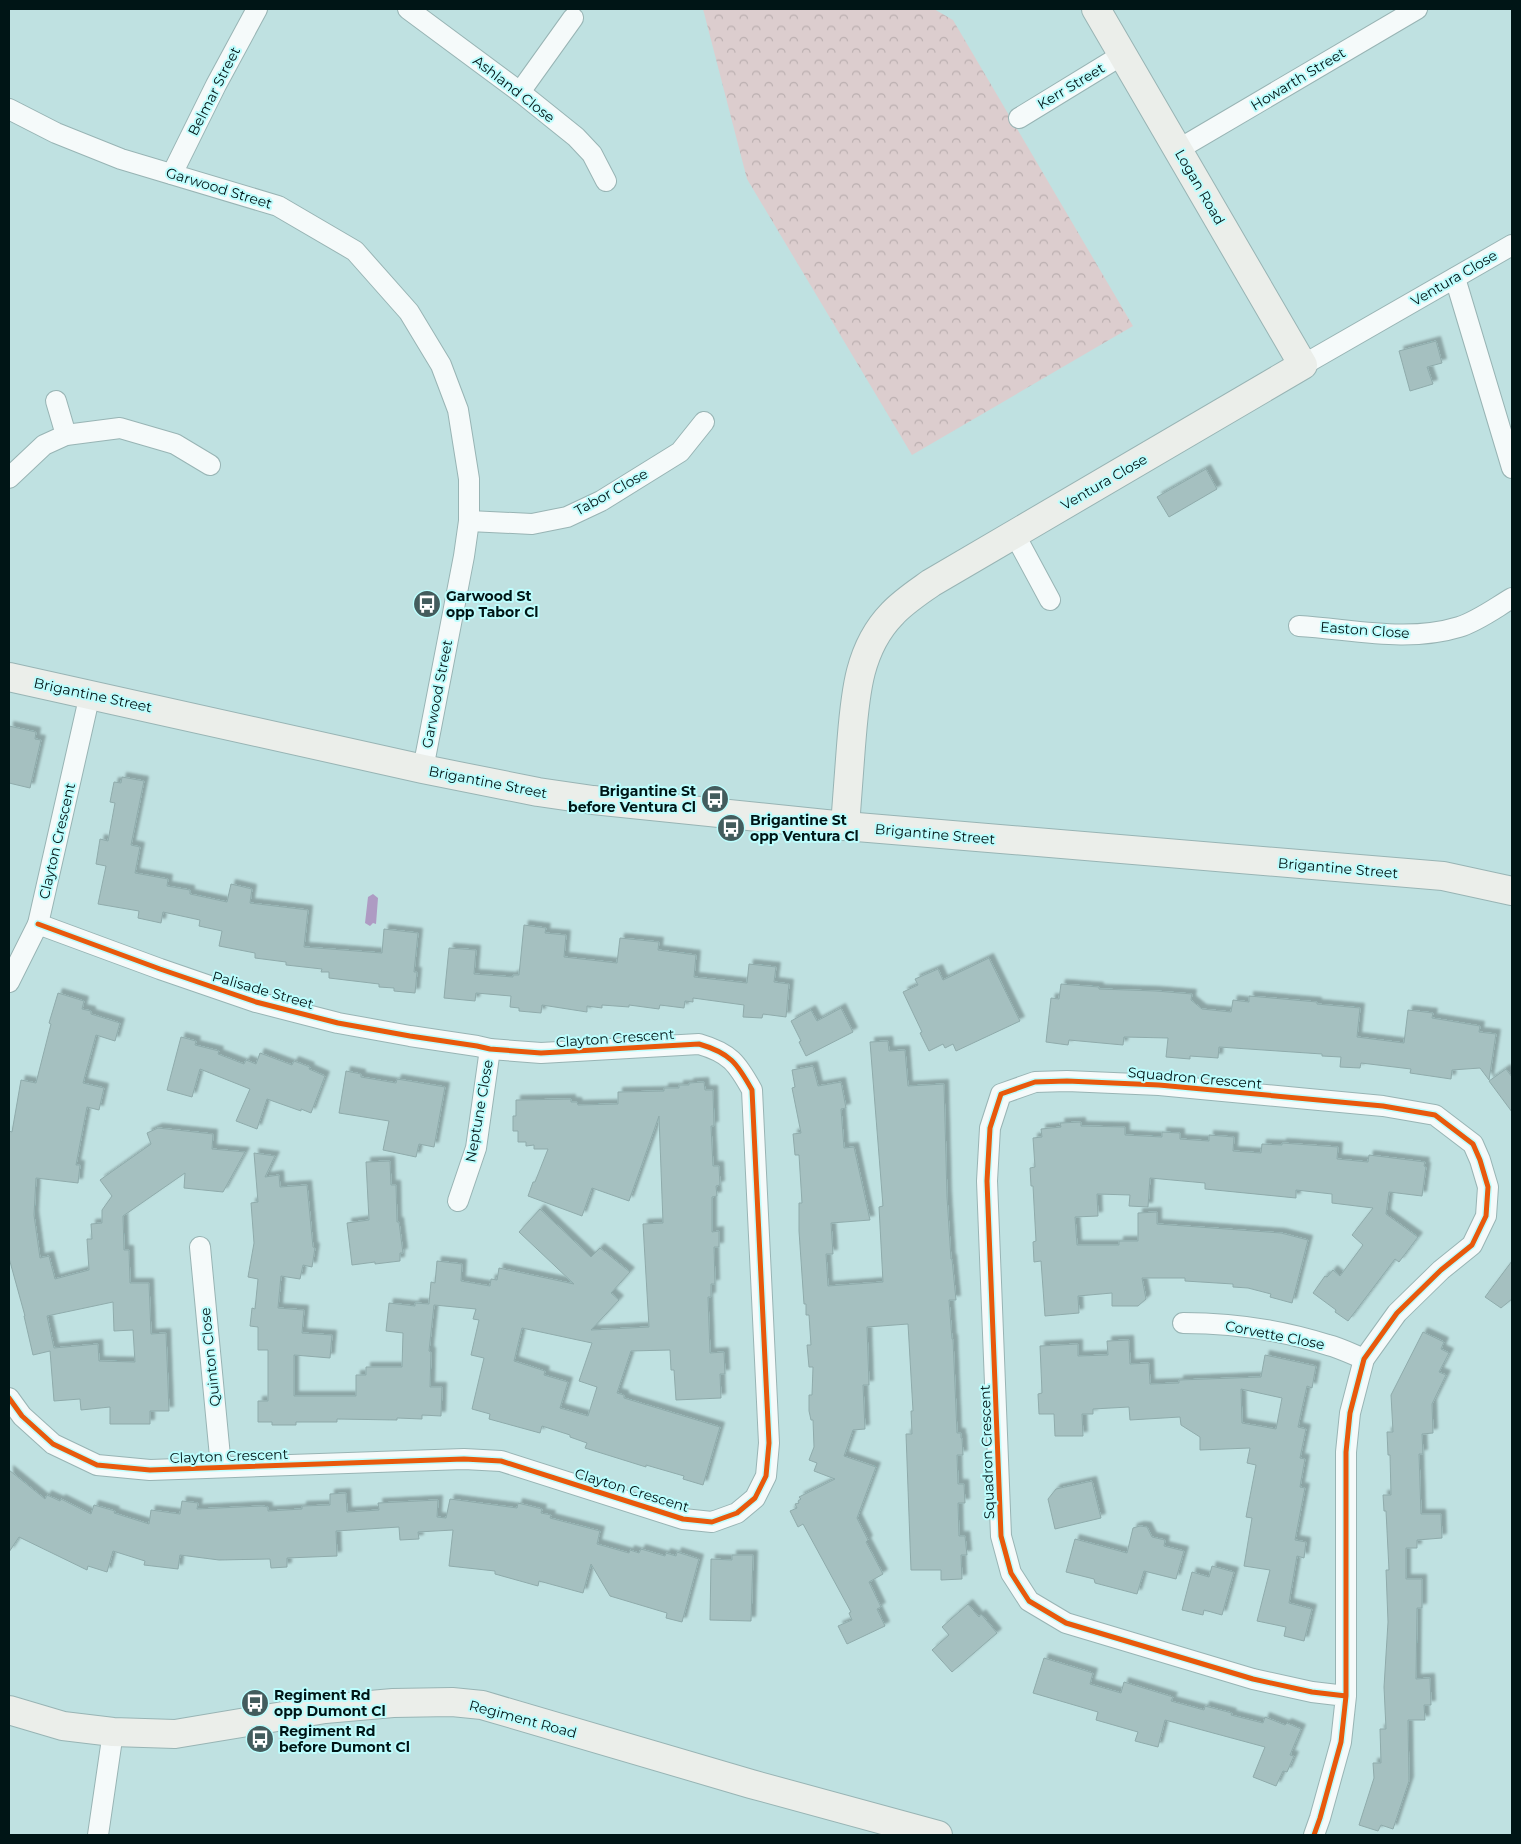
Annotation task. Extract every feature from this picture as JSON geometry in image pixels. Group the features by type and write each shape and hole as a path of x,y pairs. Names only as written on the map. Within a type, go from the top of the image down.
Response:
{"street":[{"name":"Belmar Street","path":"172,174 256,9"},
{"name":"Ashland Close","path":"408,9 520,92 576,137 592,154 606,181"},
{"name":"Logan Road","path":"1096,9 1303,365"},
{"name":"Howarth Street","path":"1179,150 1395,14 1417,9"},
{"path":"520,92 573,18"},
{"name":"Kerr Street","path":"1019,118 1122,55"},
{"name":"Garwood Street","path":"9,108 56,133 121,159 278,206 355,251 410,312 441,365 458,410 469,479 469,521 464,556 423,769"},
{"name":"Ventura Close","path":"845,826 855,698 860,672 867,652 878,631 907,599 931,583 1303,365 1512,245"},
{"path":"1455,278 1512,468"},
{"path":"56,401 66,435"},
{"name":"Tabor Close","path":"469,521 532,524 568,517 600,501 680,452 704,422"},
{"path":"9,478 44,445 66,435 120,428 175,444 210,465"},
{"path":"1015,535 1050,600"},
{"name":"Easton Close","path":"1299,626 1395,634 1419,634 1459,627 1478,619 1512,598"},
{"name":"Brigantine Street","path":"9,677 423,769 538,792 593,800 845,826 1443,876 1512,891"},
{"name":"Clayton Crescent","path":"9,982 38,924 90,694"},
{"name":"Palisade Street","path":"38,924 256,1002 338,1023 477,1046 490,1050"},
{"name":"Clayton Crescent","path":"9,1398 22,1416 53,1444 97,1465 150,1470 464,1459 501,1461 683,1519 712,1522 736,1513 755,1498 766,1476 769,1443 752,1090 739,1066 718,1050 700,1044 557,1054 490,1050"},
{"name":"Neptune Close","path":"458,1201 476,1148 490,1050"},
{"name":"Squadron Crescent","path":"1314,1835 1341,1742 1346,1696 1346,1452 1350,1413 1364,1360 1397,1313 1441,1270 1472,1245 1486,1216 1488,1187 1480,1160 1473,1144 1435,1115 1383,1106 1159,1085 1067,1081 1035,1082 1001,1094 990,1128 987,1180 1001,1536 1011,1573 1029,1601 1066,1623 1253,1679 1312,1692 1346,1696"},
{"name":"Quinton Close","path":"200,1247 221,1467"},
{"name":"Corvette Close","path":"1183,1323 1215,1323 1276,1332 1329,1345 1364,1360"},
{"name":"Regiment Road","path":"9,1710 63,1726 113,1732 175,1734 325,1708 393,1703 452,1702 482,1705 751,1784 938,1835"},
{"path":"98,1835 113,1732"}],"green space":[{"path":"703,9 934,9 953,20 1133,326 912,455 747,179"}],"shaded area":[{"path":"373,894 378,898 376,924 373,923 370,926 365,923 368,897"}],"building":[{"path":"1436,341 1442,363 1427,367 1433,384 1410,391 1399,351"},
{"path":"1206,469 1217,489 1169,517 1157,497"},
{"path":"9,726 36,732 35,739 41,740 30,788 9,783"},
{"path":"122,777 144,781 131,845 140,847 135,873 168,879 167,886 190,890 190,894 227,902 231,884 252,889 250,903 308,910 304,947 382,953 384,929 418,933 414,972 417,972 415,993 394,991 394,988 379,987 379,984 329,978 329,972 321,972 322,969 286,965 286,962 255,958 255,953 219,946 222,931 199,926 200,920 163,912 161,923 138,918 139,911 98,904 106,866 96,864 100,839 108,841 115,803 110,802 114,782 121,783"},
{"path":"524,925 546,928 545,933 566,935 564,957 617,963 620,938 659,942 658,950 696,955 694,977 747,983 749,964 776,967 774,982 789,984 786,1017 763,1014 762,1018 743,1017 744,1005 693,998 693,1002 685,1001 684,1008 660,1005 659,1009 629,1005 629,1007 602,1005 602,1008 587,1006 587,1012 542,1005 541,1013 519,1011 519,1008 510,1007 511,996 476,993 475,1001 444,998 449,948 476,950 474,974 513,977 513,975 519,975"},
{"path":"989,958 1020,1021 956,1051 953,1044 945,1048 943,1044 929,1051 903,992 918,985 915,979 938,969 943,980"},
{"path":"1061,984 1099,987 1099,989 1192,994 1191,1000 1202,1009 1231,1012 1233,1000 1249,1002 1249,996 1360,1008 1357,1037 1404,1043 1408,1010 1433,1013 1432,1018 1480,1026 1479,1032 1496,1034 1489,1080 1480,1068 1452,1070 1451,1079 1410,1073 1411,1069 1361,1063 1360,1068 1340,1067 1341,1057 1322,1056 1322,1054 1219,1047 1218,1058 1190,1056 1190,1059 1166,1057 1168,1038 1124,1037 1123,1045 1069,1040 1068,1045 1046,1042 1051,998 1059,999"},
{"path":"58,993 84,1001 82,1009 91,1011 91,1014 120,1023 115,1041 96,1035 83,1083 104,1088 99,1110 87,1107 76,1165 80,1165 78,1183 36,1178 34,1215 40,1258 49,1256 55,1279 89,1270 87,1239 92,1239 91,1224 102,1223 102,1210 112,1196 100,1180 151,1144 147,1133 158,1128 213,1134 212,1149 245,1152 223,1192 184,1188 185,1173 123,1216 124,1250 129,1250 130,1283 149,1283 151,1334 166,1333 169,1411 150,1411 150,1424 110,1424 110,1407 81,1410 80,1399 54,1401 50,1351 33,1355 25,1316 9,1258 9,1131 12,1132 21,1080 36,1083 51,1024 49,1023","holes":["113,1302 114,1331 133,1330 135,1362 99,1361 98,1344 54,1348 47,1316"]},
{"path":"841,1008 853,1032 806,1056 791,1021 811,1010 817,1021"},
{"path":"181,1037 196,1041 195,1045 219,1051 218,1054 244,1064 246,1060 256,1064 260,1053 292,1065 294,1061 310,1067 309,1069 325,1076 311,1113 267,1099 257,1129 236,1121 250,1089 200,1069 192,1097 167,1090"},
{"path":"888,1041 889,1051 905,1050 908,1086 944,1084 947,1197 956,1300 949,1300 953,1339 957,1433 961,1433 963,1455 957,1455 958,1484 964,1484 965,1503 958,1503 959,1536 965,1536 967,1555 961,1555 962,1579 941,1580 941,1570 911,1570 906,1434 912,1434 911,1411 913,1411 908,1324 867,1327 869,1385 863,1385 865,1429 853,1430 844,1456 876,1467 857,1518 868,1540 866,1542 883,1574 869,1582 881,1607 877,1609 885,1626 847,1644 838,1626 852,1620 849,1613 851,1612 803,1524 798,1527 790,1511 797,1508 795,1504 799,1503 798,1501 801,1499 799,1497 835,1479 814,1471 817,1463 809,1460 814,1447 813,1420 811,1420 809,1411 809,1395 812,1395 813,1367 809,1367 807,1345 811,1345 809,1315 806,1315 806,1304 804,1304 799,1231 799,1203 802,1203 799,1155 795,1155 793,1134 801,1133 792,1088 795,1087 792,1070 813,1066 818,1086 841,1082 846,1108 841,1109 844,1148 854,1147 870,1220 831,1223 833,1254 826,1254 828,1286 883,1282 879,1207 883,1206 870,1042"},
{"path":"1506,1069 1512,1077 1512,1112 1489,1081"},
{"path":"346,1071 361,1074 361,1077 396,1083 397,1079 445,1087 434,1147 419,1144 416,1157 383,1150 389,1121 339,1113"},
{"path":"704,1082 705,1090 713,1090 714,1126 711,1126 713,1166 719,1166 720,1185 716,1186 717,1196 712,1197 712,1232 719,1231 719,1247 714,1247 715,1284 711,1284 711,1297 708,1297 710,1353 724,1352 725,1374 720,1374 721,1398 676,1400 674,1370 671,1370 670,1350 631,1351 617,1393 624,1395 624,1398 720,1427 703,1485 683,1479 684,1476 646,1465 646,1467 585,1448 587,1443 570,1437 570,1435 542,1426 540,1433 489,1419 490,1414 472,1409 484,1358 471,1355 479,1320 473,1319 476,1309 434,1305 429,1351 431,1352 430,1387 442,1387 441,1416 422,1415 422,1419 397,1418 397,1420 337,1419 337,1422 296,1422 296,1425 272,1425 272,1422 258,1422 258,1401 268,1401 268,1350 258,1350 258,1327 250,1326 252,1308 255,1309 258,1279 248,1277 254,1243 251,1203 258,1202 254,1153 275,1156 265,1177 279,1175 280,1187 307,1185 313,1247 315,1248 312,1267 303,1265 300,1279 281,1276 278,1308 304,1310 302,1333 332,1335 330,1358 294,1355 294,1396 356,1396 356,1375 366,1375 366,1367 402,1367 403,1333 386,1331 389,1303 415,1306 415,1303 429,1304 431,1282 435,1283 437,1261 462,1264 461,1281 490,1286 491,1279 497,1280 499,1268 574,1284 519,1232 540,1209 591,1257 600,1248 630,1272 611,1293 619,1300 591,1330 649,1327 643,1224 663,1223 659,1116 629,1201 592,1188 582,1216 528,1196 548,1149 534,1149 534,1145 526,1146 526,1142 518,1142 518,1131 513,1131 513,1116 516,1116 516,1100 571,1099 571,1102 577,1102 578,1105 618,1104 618,1092 664,1091 664,1088 679,1088 679,1085 689,1085 689,1083","holes":["522,1328 592,1343 579,1381 597,1387 588,1416 560,1408 568,1382 544,1375 545,1371 514,1361"]},
{"path":"1081,1122 1081,1126 1125,1127 1125,1135 1162,1137 1162,1132 1180,1133 1180,1139 1209,1141 1209,1135 1234,1137 1233,1151 1261,1153 1262,1144 1282,1145 1282,1143 1338,1147 1337,1159 1368,1162 1369,1155 1425,1162 1422,1196 1389,1192 1386,1214 1418,1237 1399,1262 1395,1259 1348,1321 1313,1293 1325,1276 1327,1277 1333,1270 1340,1276 1363,1245 1352,1235 1373,1208 1332,1203 1332,1194 1296,1190 1296,1198 1205,1189 1205,1183 1150,1178 1148,1207 1129,1206 1130,1195 1097,1194 1098,1216 1075,1217 1077,1245 1119,1245 1119,1241 1138,1241 1138,1213 1157,1212 1157,1224 1281,1233 1308,1240 1292,1303 1270,1297 1271,1294 1248,1288 1233,1287 1233,1284 1185,1281 1185,1278 1142,1278 1146,1299 1138,1306 1112,1306 1112,1293 1078,1296 1079,1313 1045,1316 1041,1261 1034,1262 1033,1242 1036,1241 1033,1186 1031,1186 1030,1168 1035,1167 1033,1138 1042,1137 1041,1129 1061,1127 1060,1123"},
{"path":"390,1161 391,1185 396,1185 397,1222 399,1222 403,1253 400,1253 400,1261 352,1265 347,1223 369,1220 366,1162"},
{"path":"1512,1261 1512,1299 1501,1308 1485,1297"},
{"path":"1423,1332 1444,1342 1441,1349 1449,1353 1439,1372 1446,1375 1432,1404 1433,1433 1422,1434 1423,1454 1419,1454 1421,1514 1441,1514 1442,1538 1417,1540 1417,1548 1406,1548 1406,1579 1422,1579 1422,1608 1417,1608 1416,1679 1430,1678 1431,1705 1424,1705 1425,1720 1408,1720 1409,1781 1393,1829 1381,1825 1378,1831 1359,1825 1374,1778 1373,1763 1381,1763 1380,1729 1386,1729 1384,1687 1388,1622 1386,1570 1389,1570 1386,1511 1384,1511 1383,1495 1391,1495 1390,1455 1388,1455 1387,1432 1393,1432 1391,1395"},
{"path":"1129,1340 1130,1364 1149,1363 1150,1384 1179,1383 1179,1380 1261,1377 1265,1355 1316,1366 1312,1388 1307,1386 1298,1427 1306,1429 1300,1458 1305,1459 1300,1487 1305,1488 1295,1540 1306,1542 1304,1558 1297,1556 1289,1603 1312,1609 1304,1641 1284,1636 1286,1627 1257,1621 1270,1570 1244,1566 1252,1518 1246,1517 1256,1465 1247,1463 1250,1448 1200,1450 1200,1437 1181,1425 1180,1417 1130,1420 1129,1407 1093,1409 1093,1414 1082,1414 1083,1436 1055,1436 1054,1414 1039,1414 1038,1394 1042,1393 1040,1346 1078,1344 1078,1356 1108,1355 1107,1341","holes":["1241,1389 1282,1398 1276,1429 1242,1423"]},
{"path":"9,1470 45,1499 47,1495 60,1501 61,1499 91,1514 94,1505 149,1524 151,1510 180,1514 182,1501 198,1503 197,1509 262,1506 268,1507 268,1511 302,1509 302,1506 330,1505 330,1494 346,1493 347,1512 379,1510 378,1503 438,1500 437,1517 446,1518 450,1499 517,1508 518,1503 542,1509 541,1513 551,1515 550,1518 600,1531 597,1544 629,1553 630,1550 639,1553 641,1549 665,1556 666,1553 676,1556 677,1552 699,1559 682,1622 666,1618 667,1613 610,1596 591,1564 583,1593 539,1581 538,1586 495,1574 495,1571 449,1566 453,1530 418,1532 419,1539 400,1540 399,1527 336,1531 337,1556 287,1558 287,1567 271,1568 270,1559 219,1560 180,1555 178,1569 144,1565 145,1561 113,1551 107,1572 88,1566 87,1570 19,1537 9,1552"},
{"path":"1092,1481 1101,1518 1055,1529 1048,1499 1056,1489"},
{"path":"1147,1527 1152,1537 1165,1540 1164,1546 1184,1551 1176,1579 1144,1571 1137,1594 1095,1583 1094,1579 1066,1572 1075,1539 1127,1553 1133,1528"},
{"path":"732,1555 753,1555 751,1621 710,1620 711,1559 732,1560"},
{"path":"1212,1566 1234,1572 1222,1615 1204,1610 1203,1615 1182,1610 1192,1572 1209,1577"},
{"path":"968,1604 979,1617 981,1614 997,1633 952,1672 932,1650 949,1635 942,1627"},
{"path":"1044,1658 1093,1673 1090,1684 1121,1693 1124,1682 1173,1697 1171,1701 1204,1710 1205,1706 1263,1723 1265,1717 1285,1725 1287,1723 1301,1729 1290,1755 1294,1756 1287,1772 1283,1771 1276,1786 1253,1777 1265,1747 1165,1720 1158,1747 1135,1741 1138,1732 1096,1720 1098,1712 1033,1693"}],"cycle path":[{"path":"9,1398 22,1416 53,1444 97,1465 150,1470 464,1459 501,1461 683,1519 712,1522 737,1513 755,1498 766,1476 769,1443 752,1090 737,1066 725,1055 710,1047 699,1044 541,1053 490,1049 338,1023 256,1002 38,924"},
{"path":"1314,1835 1341,1742 1346,1696 1346,1452 1350,1413 1364,1359 1397,1313 1441,1270 1472,1245 1486,1216 1488,1187 1480,1160 1473,1144 1435,1115 1383,1106 1159,1085 1067,1081 1035,1082 1001,1094 990,1128 987,1181 1001,1536 1011,1573 1029,1601 1066,1623 1253,1679 1312,1692 1346,1696"}],"place":[{"name":"Garwood St opp Tabor Cl","path":"427,604"},
{"name":"Brigantine St before Ventura Cl","path":"715,799"},
{"name":"Brigantine St opp Ventura Cl","path":"731,828"},
{"name":"Regiment Rd opp Dumont Cl","path":"255,1703"},
{"name":"Regiment Rd before Dumont Cl","path":"260,1739"}]}
